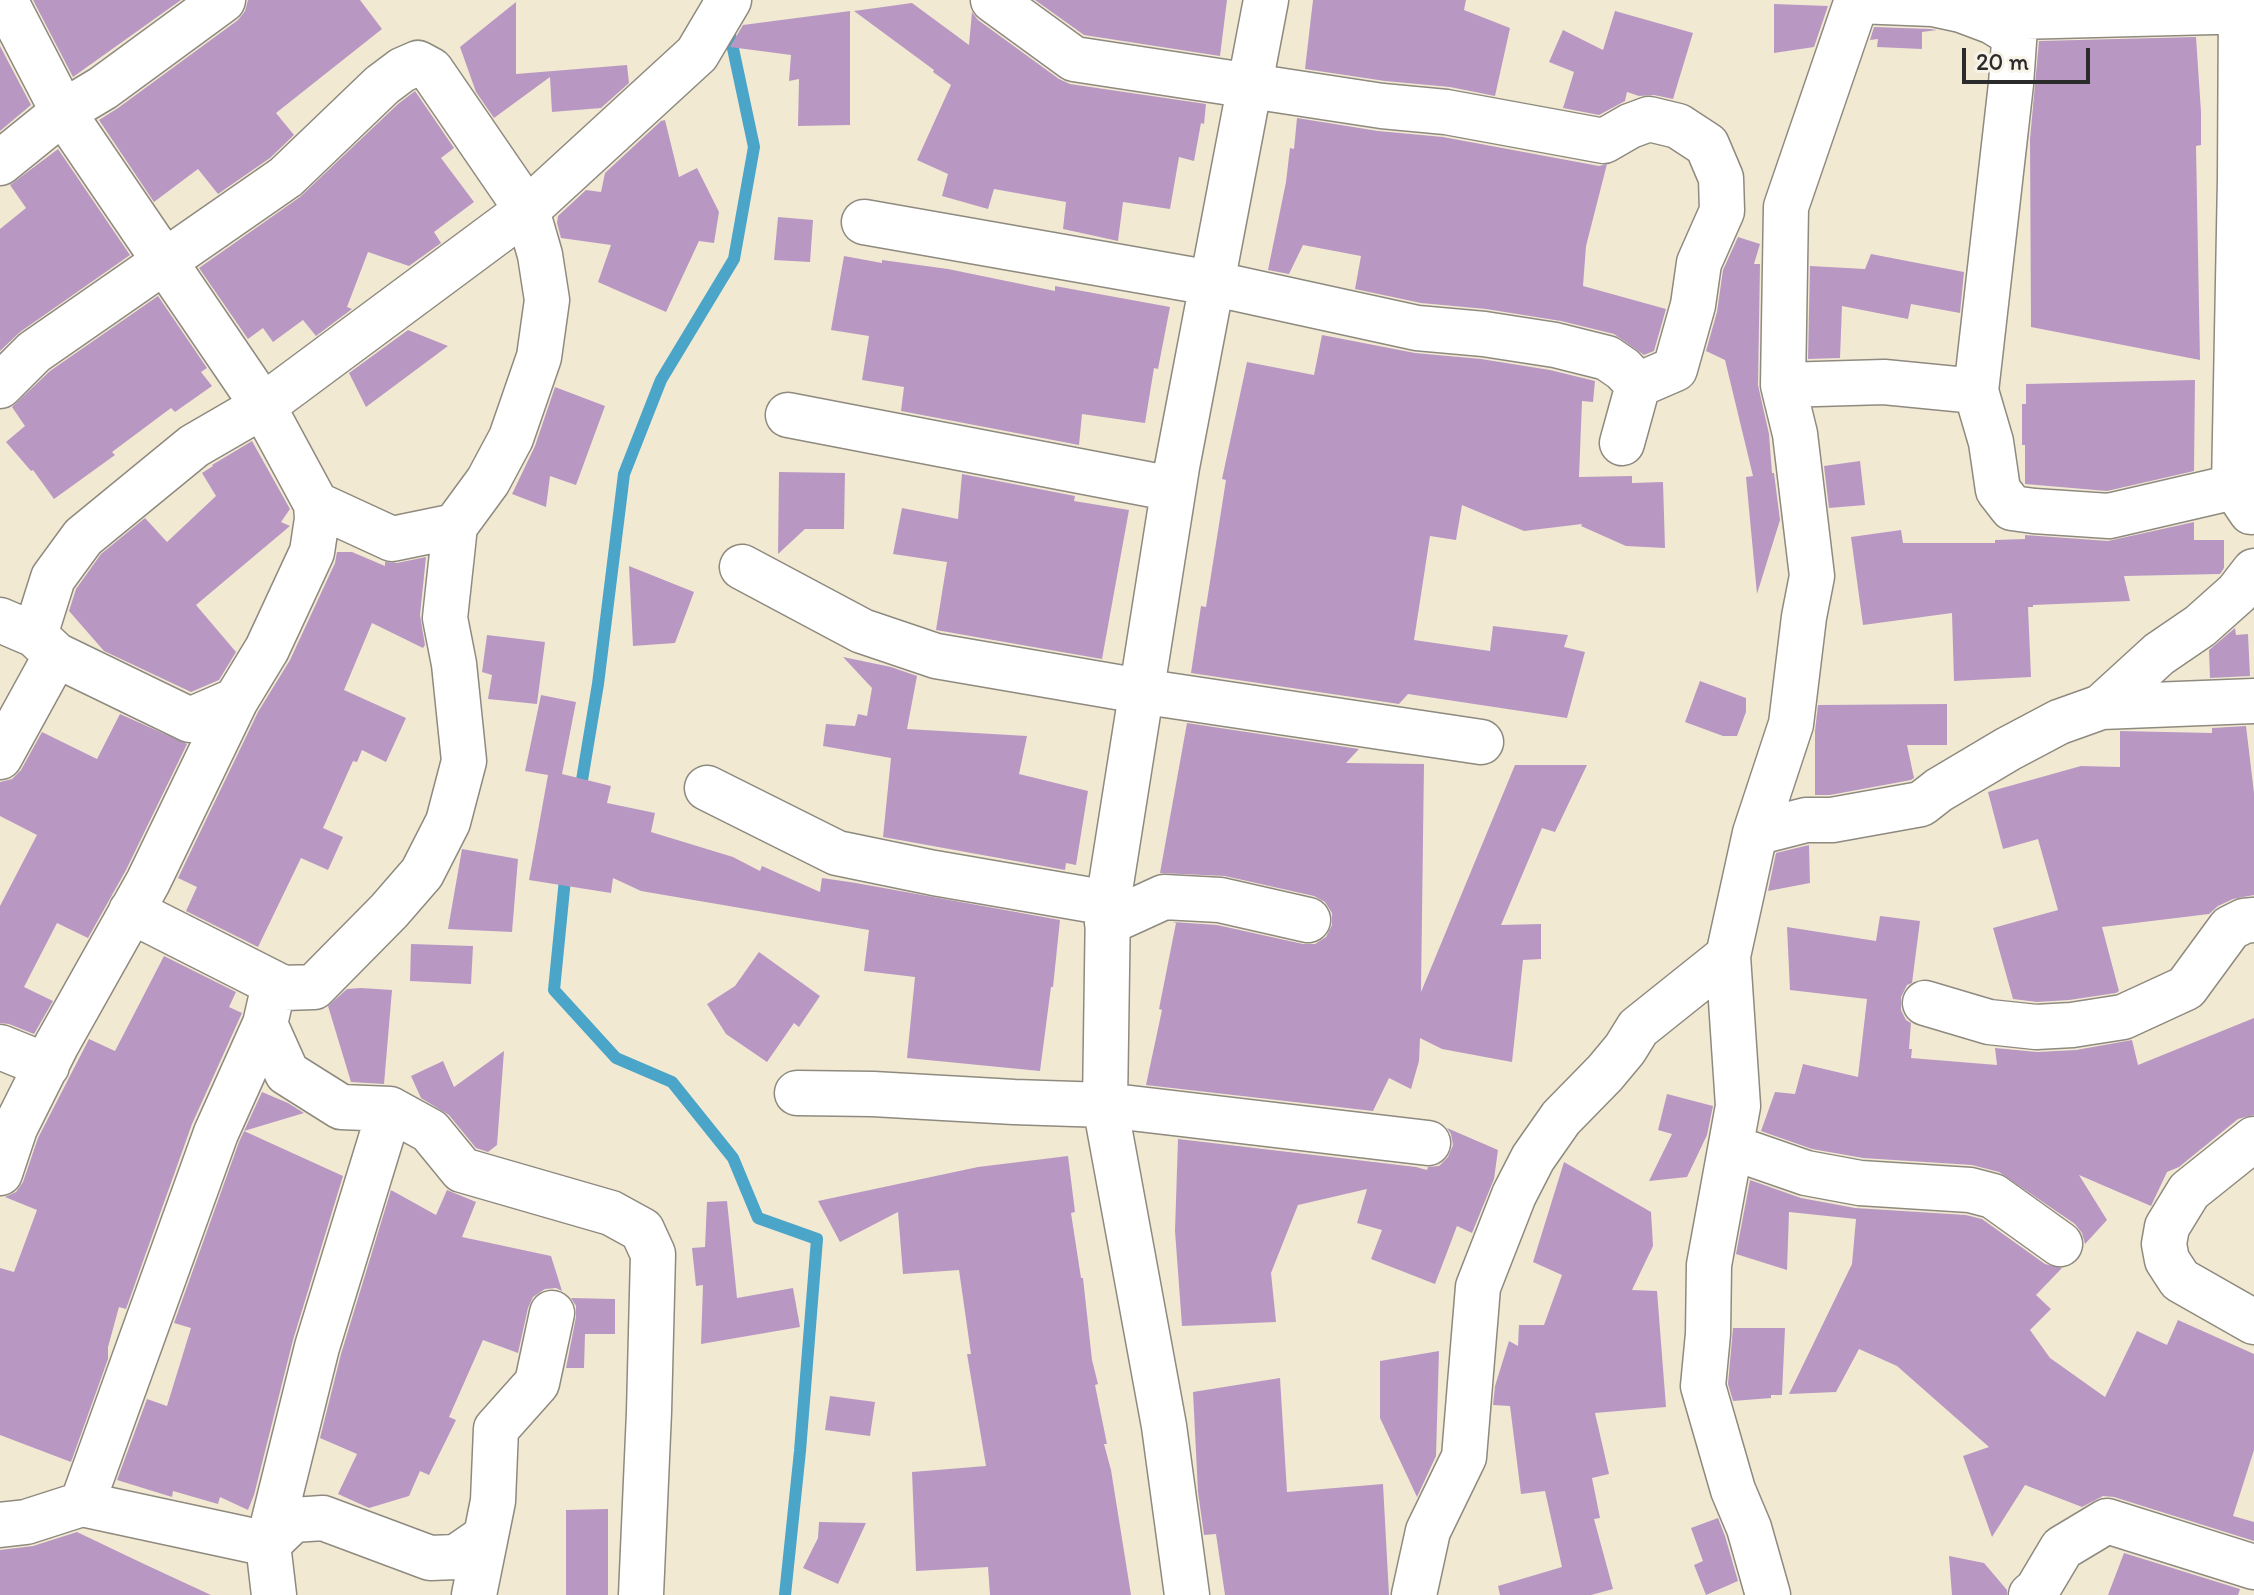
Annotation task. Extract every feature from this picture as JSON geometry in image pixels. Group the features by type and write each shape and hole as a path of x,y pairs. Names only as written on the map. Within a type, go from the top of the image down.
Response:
{"street":[{"path":"0,1173 15,1128 148,882 236,700 267,649 312,552 317,519 316,504 263,406 63,112 5,0"},
{"path":"0,163 63,112 103,88 223,0"},
{"path":"0,757 30,637 53,578 83,537 194,446 263,406 527,210 697,54 729,0"},
{"path":"993,0 1074,59 1382,106 1446,112 1604,141 1649,119 1678,126 1707,145 1721,178 1722,211 1699,263 1693,305 1675,369 1638,385"},
{"path":"1187,1595 1164,1426 1105,1105 1108,913 1173,489 1266,0"},
{"path":"1768,1595 1703,1386 1708,1334 1709,1265 1738,1106 1728,956 1755,833 1791,724 1812,576 1795,434 1783,385 1786,207 1857,0 1933,4 1993,22 2016,17 2245,8 2247,497 2109,516 2012,508 1998,490 1991,442 1976,391 2016,17"},
{"path":"0,386 34,352 286,177 382,85 418,63 431,70 527,210 540,255 547,300 539,357 511,438 488,481 455,526 445,618 454,664 464,761 448,822 422,873 389,911 314,987 274,1006 216,1133 82,1504"},
{"path":"864,222 1211,283 1417,328 1555,345 1607,358 1638,385"},
{"path":"1783,385 1884,382 1976,391"},
{"path":"1622,443 1638,385"},
{"path":"788,415 1173,489"},
{"path":"316,504 392,539 455,526"},
{"path":"742,567 862,631 936,656 1140,691 1481,742"},
{"path":"2101,707 2159,654 2200,626 2237,593 2254,571"},
{"path":"30,637 190,720 236,700"},
{"path":"1755,833 1806,820 1832,820 1921,804 2008,749 2059,722 2101,707 2254,701"},
{"path":"707,788 837,853 1108,913 1164,897 1220,900 1308,920"},
{"path":"131,911 274,1006 287,1073 341,1107 390,1109 430,1131 462,1170 611,1213 642,1230 653,1254 641,1595"},
{"path":"1925,1003 1989,1022 2036,1027 2123,1017 2186,988 2230,928 2254,920"},
{"path":"1414,1595 1428,1531 1464,1457 1478,1287 1514,1195 1533,1158 1561,1118 1615,1061 1638,1028 1728,956"},
{"path":"0,1047 47,1066"},
{"path":"797,1093 1105,1105 1428,1143"},
{"path":"274,1595 268,1544 317,1347 390,1109"},
{"path":"2254,1139 2189,1191 2167,1227 2164,1244 2167,1260 2180,1280 2254,1322"},
{"path":"1731,1147 1806,1173 1846,1181 1970,1190 1993,1196 2060,1244"},
{"path":"474,1595 493,1501 496,1429 537,1383 552,1313"},
{"path":"0,1525 26,1522 82,1504 268,1544"},
{"path":"268,1544 293,1520 323,1518 430,1558 456,1557 485,1537"},
{"path":"2031,1595 2062,1548 2107,1521 2254,1567"}],"building":[{"path":"33,0 181,0 73,77"},
{"path":"248,0 360,0 382,29 276,113 294,135 270,158 218,194 198,169 154,202 99,120 238,20"},
{"path":"1035,0 1227,0 1220,56 1084,35"},
{"path":"1313,0 1466,0 1464,10 1510,28 1495,96 1450,87 1305,69"},
{"path":"516,2 516,74 627,65 629,83 601,108 552,112 550,77 494,118 476,92 460,47"},
{"path":"912,3 969,45 972,12 978,20 1070,84 1206,104 1194,161 1179,157 1170,209 1123,202 1118,241 1063,229 1066,202 994,189 988,209 942,196 948,174 917,160 951,85 854,11"},
{"path":"1774,4 1828,6 1814,47 1774,53"},
{"path":"850,11 850,125 798,126 799,79 789,81 791,55 730,47 743,25"},
{"path":"1615,11 1693,33 1673,99 1627,92 1625,101 1599,115 1563,108 1574,72 1549,62 1563,30 1603,50"},
{"path":"1874,27 1937,30 1922,32 1922,49 1877,47 1878,39 1870,40"},
{"path":"2196,37 2201,112 2201,145 2196,146 2200,360 2031,327 2030,139 2039,41"},
{"path":"0,46 31,105 0,131"},
{"path":"415,91 454,148 441,158 474,202 434,232 441,243 409,266 368,252 347,307 352,309 316,336 303,320 273,342 263,328 248,339 199,268 300,197"},
{"path":"1297,118 1378,131 1443,137 1599,166 1607,164 1586,246 1583,286 1666,309 1654,351 1644,355 1614,334 1561,321 1421,303 1355,289 1361,256 1303,245 1289,274 1268,270 1290,148 1294,149"},
{"path":"665,120 679,177 697,168 719,212 714,243 699,241 666,312 598,282 611,245 561,238 557,223 558,216 586,190 601,192 605,173"},
{"path":"58,149 130,255 20,332 0,351 0,229 26,208 10,185"},
{"path":"778,217 813,220 810,262 774,260"},
{"path":"1738,237 1760,244 1754,264 1760,264 1758,385 1769,434 1780,520 1757,594 1746,477 1753,476 1725,360 1706,351 1717,312 1723,270"},
{"path":"1871,254 1964,272 1960,313 1911,304 1908,319 1842,306 1840,358 1808,359 1810,266 1865,269"},
{"path":"844,256 948,269 1055,291 1055,286 1170,307 1158,369 1154,368 1145,423 1082,414 1079,445 901,411 904,387 862,380 869,336 831,330"},
{"path":"158,296 207,368 201,372 212,386 175,412 171,408 112,452 115,455 54,499 33,470 6,442 25,426 12,407 50,371"},
{"path":"408,330 448,346 366,407 349,373"},
{"path":"1322,335 1415,353 1550,370 1595,381 1593,402 1582,401 1579,477 1632,476 1632,483 1663,482 1665,548 1626,546 1582,524 1524,531 1462,505 1456,540 1430,536 1414,640 1490,651 1493,626 1568,635 1564,647 1585,652 1567,718 1408,694 1399,704 1191,673 1201,606 1206,607 1226,480 1222,479 1247,362 1314,375"},
{"path":"2195,380 2194,471 2107,491 2025,484 2022,404 2026,404 2026,384"},
{"path":"555,387 605,406 576,485 550,476 546,507 512,494 535,446"},
{"path":"252,441 290,509 281,522 290,526 196,605 236,652 219,680 191,692 104,651 69,611 76,589 101,554 145,518 167,542 216,496 202,473"},
{"path":"1860,461 1865,505 1829,508 1824,466"},
{"path":"779,472 845,473 844,529 805,529 778,554"},
{"path":"962,474 1075,496 1074,501 1129,510 1102,659 936,630 947,562 893,554 902,508 958,519"},
{"path":"2194,522 2194,540 2224,540 2224,568 2220,574 2124,576 2130,601 2028,607 2031,677 1954,681 1952,613 1863,625 1851,537 1901,530 1903,543 1995,543 1995,540 2025,539 2025,535 2108,541"},
{"path":"337,552 352,552 385,566 385,562 397,563 426,557 420,615 425,645 423,648 372,623 344,690 406,718 386,762 362,750 357,762 353,761 323,828 343,837 328,870 301,858 258,947 186,911 197,887 178,878 258,712 290,660 335,563"},
{"path":"629,566 694,592 675,643 633,646"},
{"path":"2235,628 2236,635 2248,634 2250,676 2210,678 2209,650"},
{"path":"487,635 545,642 537,704 488,699 492,675 482,672"},
{"path":"843,657 917,676 907,729 1027,736 1019,774 1088,791 1076,865 1066,863 1065,870 883,837 891,758 823,746 826,724 855,726 858,714 867,716 872,688"},
{"path":"1700,681 1746,698 1746,712 1737,736 1723,736 1685,722"},
{"path":"541,695 576,702 562,774 611,786 607,803 655,813 651,832 733,857 760,871 762,866 820,892 822,878 1060,920 1040,1071 907,1058 915,977 864,971 869,930 641,891 613,878 611,893 529,880 548,775 525,771"},
{"path":"1947,704 1947,745 1907,745 1914,778 1830,795 1815,795 1818,705"},
{"path":"120,714 187,744 126,870 88,938 57,923 24,987 53,1001 34,1034 0,1023 0,906 37,835 0,816 0,782 12,779 21,770 42,732 97,759"},
{"path":"1187,723 1359,749 1346,763 1424,764 1421,992 1515,765 1587,765 1555,832 1542,828 1501,925 1541,924 1541,959 1523,960 1512,1062 1442,1049 1420,1038 1419,1061 1411,1089 1389,1078 1373,1111 1146,1085 1162,1010 1159,1009 1176,923 1173,922 1217,925 1303,944 1315,944 1326,937 1332,925 1332,913 1325,902 1314,896 1225,876 1160,873"},
{"path":"2246,726 2254,793 2254,895 2233,899 2209,914 2102,927 2119,991 2116,993 2037,1002 2013,999 1993,928 2058,910 2038,839 2003,849 1988,792 2081,766 2120,767 2120,731 2212,733 2212,728"},
{"path":"1809,845 1810,883 1768,891 1776,853"},
{"path":"462,849 518,859 512,932 448,929"},
{"path":"1880,916 1920,921 1912,983 1907,985 1901,997 1901,1010 1911,1023 1911,1058 1997,1065 1995,1048 2037,1052 2076,1050 2132,1040 2138,1065 2254,1018 2254,1115 2238,1119 2179,1167 2167,1172 2151,1206 2079,1175 2107,1220 2085,1244 2075,1224 1999,1172 1972,1165 1863,1158 1812,1149 1761,1131 1775,1092 1795,1094 1803,1064 1858,1077 1867,999 1790,990 1787,927 1876,941"},
{"path":"411,944 473,946 471,984 410,981"},
{"path":"759,952 820,996 799,1027 794,1023 767,1062 726,1034 707,1004 735,986"},
{"path":"164,956 236,992 229,1007 242,1013 192,1124 126,1309 119,1307 108,1347 108,1359 71,1462 0,1435 0,1268 14,1272 37,1210 5,1197 16,1192 23,1182 38,1138 89,1039 115,1051"},
{"path":"347,989 392,990 384,1084 351,1082 328,1006"},
{"path":"504,1051 497,1145 488,1152 476,1148 449,1115 421,1098 411,1076 443,1061 454,1087"},
{"path":"262,1092 304,1113 244,1131"},
{"path":"1667,1094 1713,1106 1707,1135 1687,1177 1649,1181 1672,1134 1658,1130"},
{"path":"1447,1128 1498,1150 1494,1179 1472,1233 1457,1226 1435,1284 1371,1259 1382,1230 1357,1223 1367,1189 1298,1205 1271,1273 1276,1322 1182,1326 1175,1231 1178,1139 1427,1170 1428,1167 1439,1166 1448,1157 1453,1145"},
{"path":"244,1131 343,1176 293,1340 248,1510 220,1497 218,1504 173,1491 172,1497 117,1480 147,1399 167,1406 191,1328 174,1323"},
{"path":"1068,1156 1075,1212 1071,1213 1098,1384 1095,1385 1131,1595 990,1595 988,1567 916,1571 912,1472 986,1466 967,1354 971,1354 959,1270 903,1274 898,1212 840,1242 818,1201 978,1167"},
{"path":"1564,1162 1651,1212 1653,1246 1632,1290 1657,1291 1666,1407 1595,1413 1609,1474 1592,1478 1600,1518 1594,1519 1613,1589 1591,1595 1500,1595 1498,1586 1562,1567 1545,1491 1521,1494 1510,1406 1493,1405 1495,1386 1509,1341 1518,1346 1519,1325 1544,1325 1562,1275 1533,1262"},
{"path":"1750,1180 1801,1198 1855,1208 1966,1215 1982,1219 2045,1264 2062,1268 2036,1295 2051,1309 2030,1330 2050,1358 2105,1397 2137,1331 2167,1345 2178,1320 2254,1354 2254,1450 2233,1516 2254,1522 2254,1541 2114,1497 2103,1496 2082,1507 2025,1485 1992,1537 1963,1456 1989,1447 1897,1366 1859,1349 1836,1392 1789,1394 1852,1264 1856,1219 1789,1212 1787,1270 1736,1254"},
{"path":"391,1190 436,1215 447,1190 476,1202 462,1237 551,1256 562,1291 545,1289 533,1297 518,1353 483,1340 449,1417 456,1420 429,1475 420,1471 409,1496 369,1508 338,1494 357,1454 320,1438 341,1354"},
{"path":"727,1201 737,1298 793,1288 800,1327 701,1344 703,1285 696,1286 692,1248 705,1247 707,1202"},
{"path":"571,1298 615,1299 615,1334 585,1334 584,1368 566,1368 576,1317 576,1306"},
{"path":"1733,1328 1785,1328 1782,1395 1733,1401 1728,1384"},
{"path":"1439,1351 1436,1456 1417,1497 1380,1418 1380,1361"},
{"path":"1280,1378 1287,1492 1383,1484 1389,1595 1225,1595 1216,1534 1204,1535 1198,1492 1193,1392"},
{"path":"830,1396 875,1402 870,1436 825,1430"},
{"path":"608,1509 608,1595 566,1595 566,1510"},
{"path":"1718,1518 1738,1581 1706,1595 1694,1565 1703,1561 1691,1528"},
{"path":"819,1522 866,1523 838,1584 803,1568 818,1538"},
{"path":"77,1532 211,1595 0,1595 0,1550 33,1546"},
{"path":"2124,1553 2240,1589 2238,1595 2108,1595"},
{"path":"1949,1556 1984,1563 2007,1590 2007,1595 1952,1595"}],"waterway":[{"path":"580,792 598,684 624,474 661,380 734,259 754,147 728,25"},
{"path":"566,869 554,990 616,1058 672,1082 733,1158 758,1218 817,1239 785,1595"}]}
